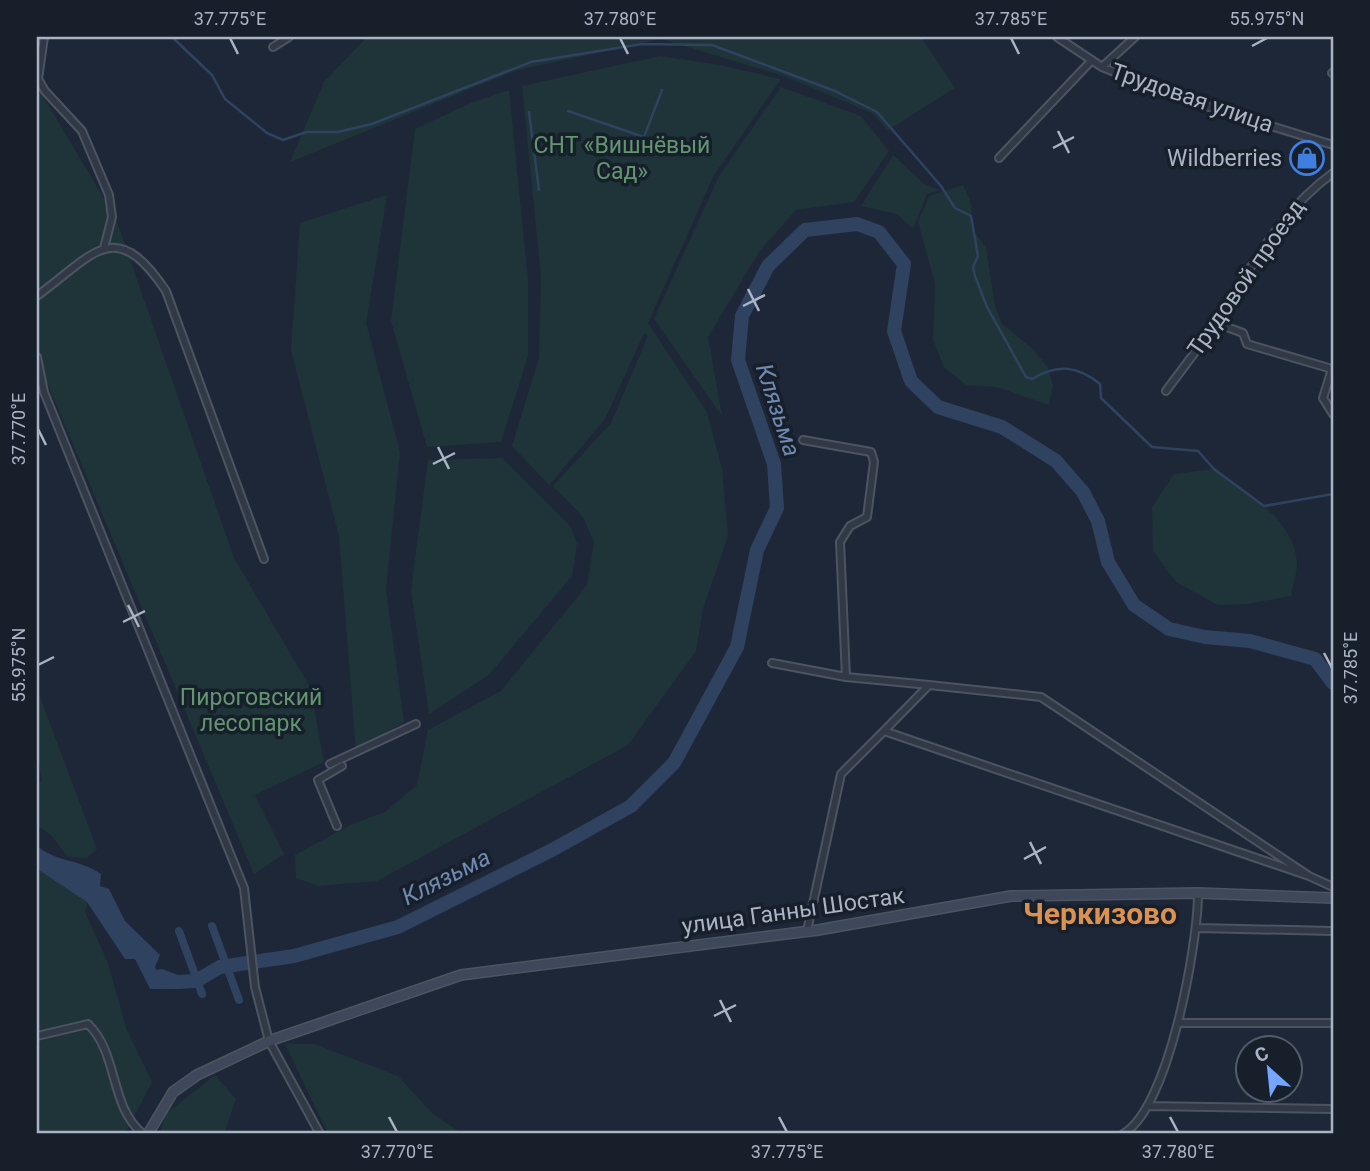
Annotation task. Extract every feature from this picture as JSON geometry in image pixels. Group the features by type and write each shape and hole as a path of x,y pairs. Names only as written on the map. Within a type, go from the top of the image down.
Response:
{"main road":[{"name":"улица Ганны Шостак","path":"148,1134 173,1092 197,1074 269,1041 461,975 807,931 1011,896 1198,893 1333,898"}],"street":[{"path":"44,37 38,79 45,91 82,131 110,195 112,217 104,247"},
{"path":"274,47 289,37"},
{"name":"Трудовая улица","path":"1057,37 1102,68 1181,98 1333,145"},
{"path":"1102,68 1135,37"},
{"path":"999,158 1092,60"},
{"name":"Трудовой проезд","path":"1166,391 1216,323 1259,253 1308,191 1333,173"},
{"path":"37,296 104,247 126,247 149,265 166,290 264,559"},
{"path":"1216,323 1243,333 1247,344 1332,369 1323,398 1333,414"},
{"path":"37,357 44,392 244,888 255,987 269,1041 320,1134"},
{"path":"803,440 871,452 874,462 867,517 850,526 840,542 846,677"},
{"path":"772,663 846,677 1041,697 1309,876"},
{"path":"807,931 841,774 929,685"},
{"path":"330,764 416,724"},
{"path":"884,731 1309,876 1333,887"},
{"path":"337,826 318,780 342,766"},
{"path":"1124,1134 1147,1107 1179,1023 1198,928 1198,893"},
{"path":"1198,928 1333,930"},
{"path":"1179,1023 1333,1023"},
{"path":"37,1036 88,1024 102,1038 127,1117 142,1134"},
{"path":"1147,1107 1333,1109"}],"green space":[{"path":"367,37 921,37 955,88 888,130 872,113 784,76 661,39 514,71 290,162 324,82"},
{"name":"СНТ «Вишнёвый Сад»","path":"660,56 720,65 781,79 714,175 648,323 707,412 722,469 728,536 703,609 696,651 628,745 377,881 318,886 296,878 295,855 350,825 385,812 417,785 428,730 501,691 587,585 594,542 583,517 553,486 611,423 648,336 644,333 605,419 549,485 512,446 539,358 541,277 522,86"},
{"name":"Пироговский лесопарк","path":"37,86 116,219 234,558 310,687 324,762 255,795 284,854 254,874 37,359"},
{"path":"781,87 861,116 889,151 854,202 796,210 759,252 708,337 722,416 654,319 719,176"},
{"path":"509,90 528,281 528,356 501,442 427,447 391,321 415,129 471,103"},
{"path":"893,155 924,184 940,190 927,194 913,229 897,214 861,206"},
{"path":"963,185 970,199 974,231 986,248 995,306 1002,324 1034,350 1048,368 1053,385 1049,405 997,387 966,385 944,367 933,340 935,283 918,222 929,196"},
{"path":"387,195 366,323 400,452 386,590 404,722 356,751 339,536 291,350 300,223"},
{"path":"502,458 570,526 577,543 572,576 489,675 429,714 411,590 428,460"},
{"path":"1214,469 1266,508 1287,532 1294,546 1297,562 1291,596 1247,604 1218,605 1176,582 1153,551 1152,507 1174,474"},
{"path":"37,689 97,849 87,858 68,857 50,834 37,826 37,785 42,780 37,753"},
{"path":"37,869 87,902 85,912 108,963 126,1028 152,1082 125,1134 37,1134"},
{"path":"285,1044 314,1044 398,1076 433,1114 463,1134 328,1134"},
{"path":"215,1075 236,1099 224,1134 159,1134 167,1113"}],"water":[{"path":"37,846 101,874 100,886 109,889 125,921 160,955 155,967 158,972 179,978 176,989 150,989 135,959 125,959 87,902 37,869"}],"waterway":[{"path":"172,37 212,75 225,99 267,133 283,140 306,132 338,132 372,124 531,62 642,44 712,45 835,91 877,112 941,186 955,208 971,216 978,256 973,267 975,276 987,307 1026,377 1032,379 1058,369 1083,373 1100,384 1101,398 1152,447 1198,451 1214,469 1264,506 1333,494"},
{"path":"568,111 644,137 662,90"},
{"path":"529,112 539,190"},
{"name":"Клязьма","path":"161,976 177,982 196,981 220,967 294,956 398,927 552,850 631,806 674,763 737,647 757,550 777,508 774,464 738,360 742,316 768,266 805,230 857,224 879,232 904,264 894,331 911,381 938,407 1002,427 1056,461 1083,492 1098,521 1108,562 1134,605 1169,629 1205,637 1250,641 1315,659 1333,683"},
{"name":"Клязьма","path":"212,926 239,1000"},
{"path":"179,931 202,994"}],"place":[{"name":"Wildberries","path":"1307,158"}],"district":[{"name":"Черкизово","path":"1100,913"}]}
